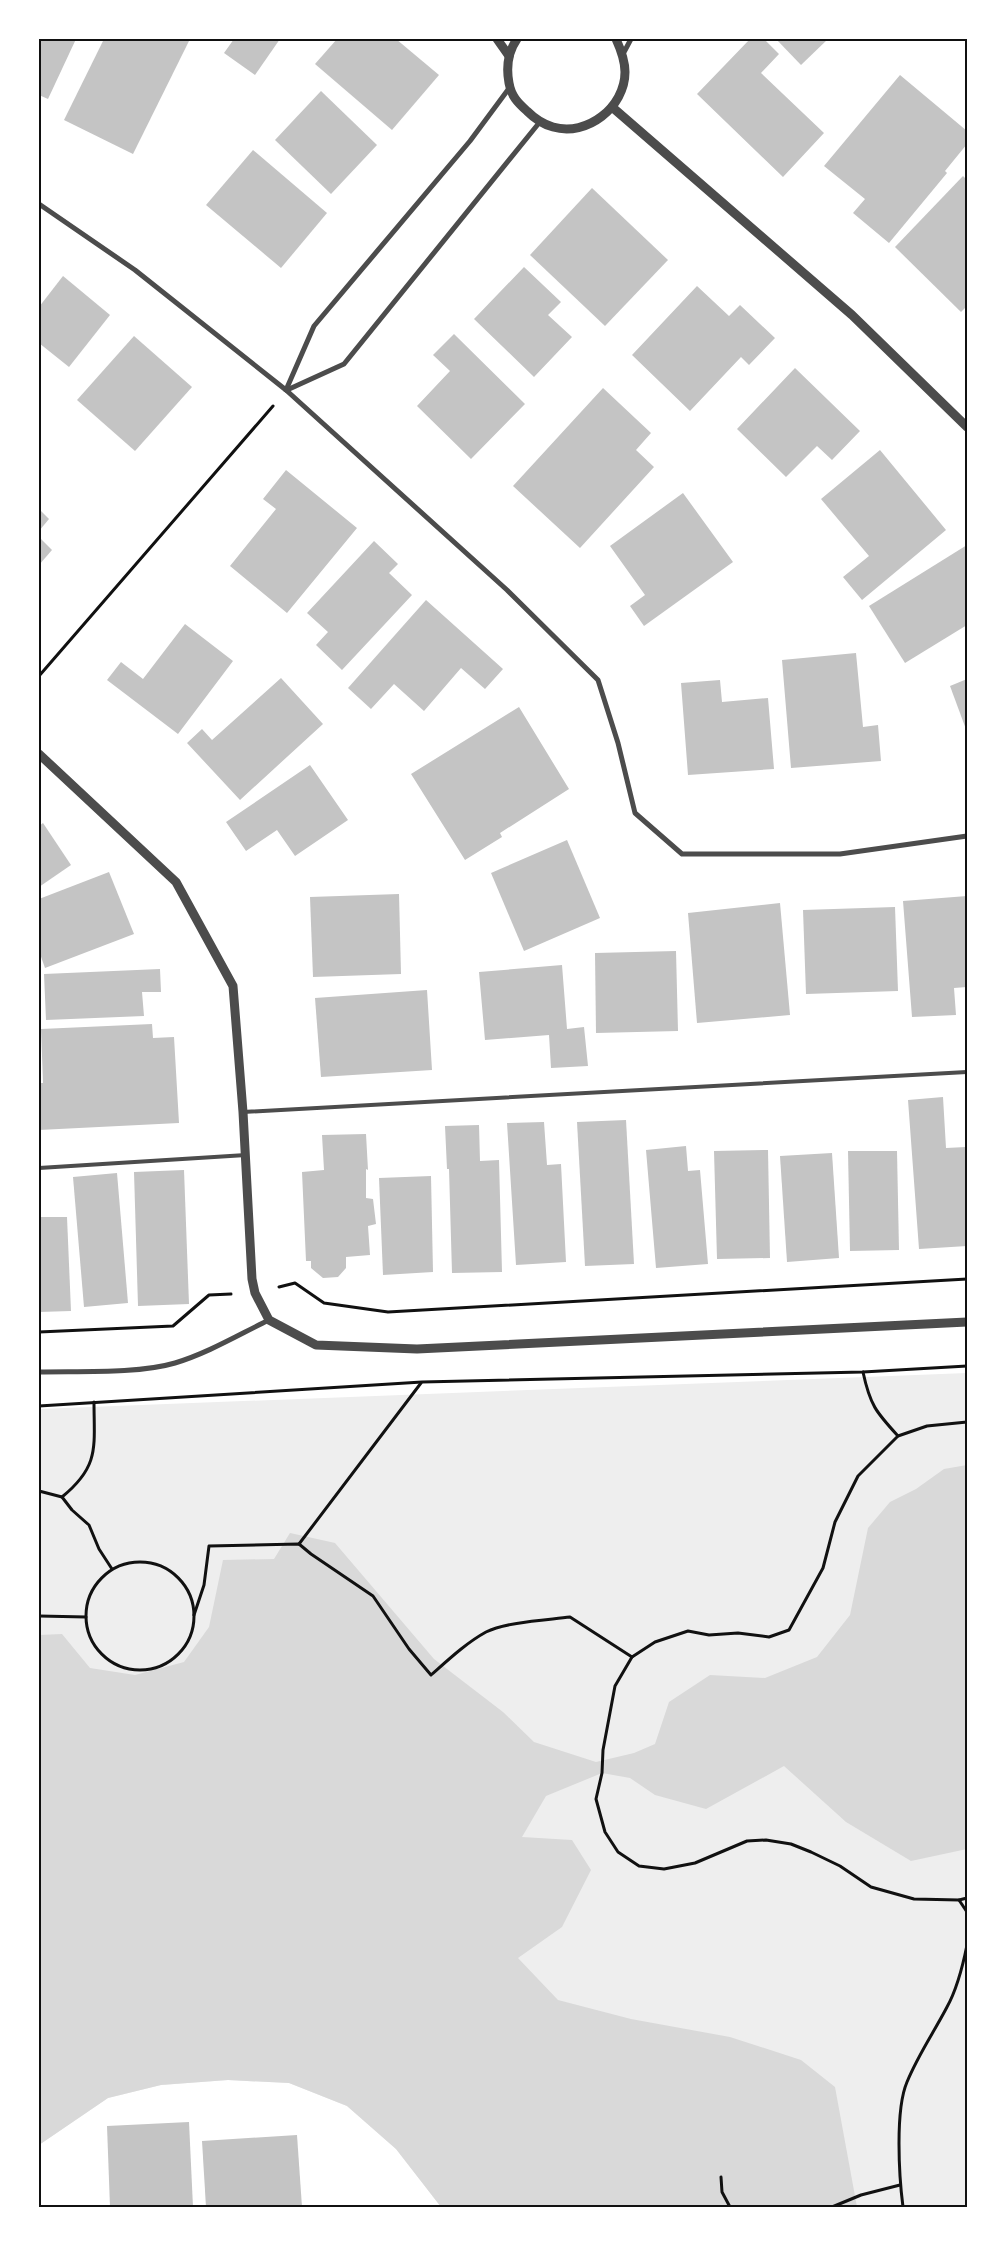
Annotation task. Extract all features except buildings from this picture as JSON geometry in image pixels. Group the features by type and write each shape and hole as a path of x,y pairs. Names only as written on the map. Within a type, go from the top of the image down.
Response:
{"street":[{"path":"497,39 509,56"},
{"path":"517,39 509,56 507,72 516,102 540,123 554,128 571,129 586,125 600,118 612,107 621,91 625,73 623,54 616,39"},
{"path":"623,54 631,39"},
{"path":"286,390 314,326 470,142 510,87"},
{"path":"612,107 852,315 967,427"},
{"path":"286,390 344,364 540,123"},
{"path":"39,204 135,270 286,390 507,590 598,680 618,743 635,813 682,854 840,854 967,836"},
{"path":"39,754 176,882 233,986 246,1155 252,1279 255,1293 269,1320 316,1345 417,1349 967,1322"},
{"path":"39,1372 146,1368 173,1363 201,1354 269,1320"}],"lane":[{"path":"243,1112 967,1072"},
{"path":"39,1168 246,1155"}],"path":[{"path":"39,676 286,390"},
{"path":"39,1332 173,1326 209,1295 255,1293 295,1283 324,1303 388,1312 967,1279"},
{"path":"39,1406 422,1382 863,1372 967,1366"},
{"path":"863,1372 868,1395 877,1413 898,1436"},
{"path":"299,1544 422,1382"},
{"path":"62,1497 79,1484 91,1464 94,1402"},
{"path":"967,1422 927,1426 898,1436 858,1476 835,1522 823,1568 789,1630 769,1636 738,1633 709,1635 688,1631 656,1642 632,1657 615,1686 602,1750 602,1773 596,1799 605,1832 618,1852 639,1866 664,1869 680,1866 718,1854 747,1841 766,1840 791,1844 811,1852 840,1866 871,1887 914,1898 960,1900 967,1898"},
{"path":"39,1491 62,1497 72,1510 89,1525 99,1549 112,1569"},
{"path":"194,1615 190,1596 181,1580 166,1568 149,1562 130,1562 112,1569 99,1580 90,1594 86,1618 87,1628 93,1644 104,1657 118,1666 135,1670 152,1669 168,1663 182,1650 191,1634 194,1615 204,1585 210,1546 299,1544 373,1596 409,1649 431,1675 460,1650 487,1632 515,1625 570,1617 632,1657"},
{"path":"39,1616 86,1618"},
{"path":"960,1900 967,1912"},
{"path":"903,2207 900,2185 899,2124 901,2103 906,2083 928,2038 948,2006 967,1945"},
{"path":"721,2177 722,2192 730,2207"},
{"path":"832,2207 848,2200 900,2185"}],"shaded area":[{"path":"967,1373 967,2207 441,2207 396,2149 347,2106 289,2083 228,2080 161,2085 108,2098 39,2145 39,1409"},
{"path":"967,1465 967,1849 911,1861 846,1822 784,1766 706,1809 655,1795 630,1778 602,1773 546,1796 522,1837 572,1840 591,1870 562,1927 518,1958 558,2000 631,2019 730,2037 801,2060 835,2087 857,2207 441,2207 396,2149 347,2106 289,2083 228,2080 161,2085 108,2098 39,2145 39,1635 62,1634 90,1668 135,1675 184,1662 209,1627 223,1560 274,1559 290,1533 335,1543 434,1659 503,1712 534,1742 596,1762 634,1753 655,1744 669,1702 710,1675 765,1678 817,1657 850,1615 868,1528 890,1502 916,1489 944,1469"}]}
